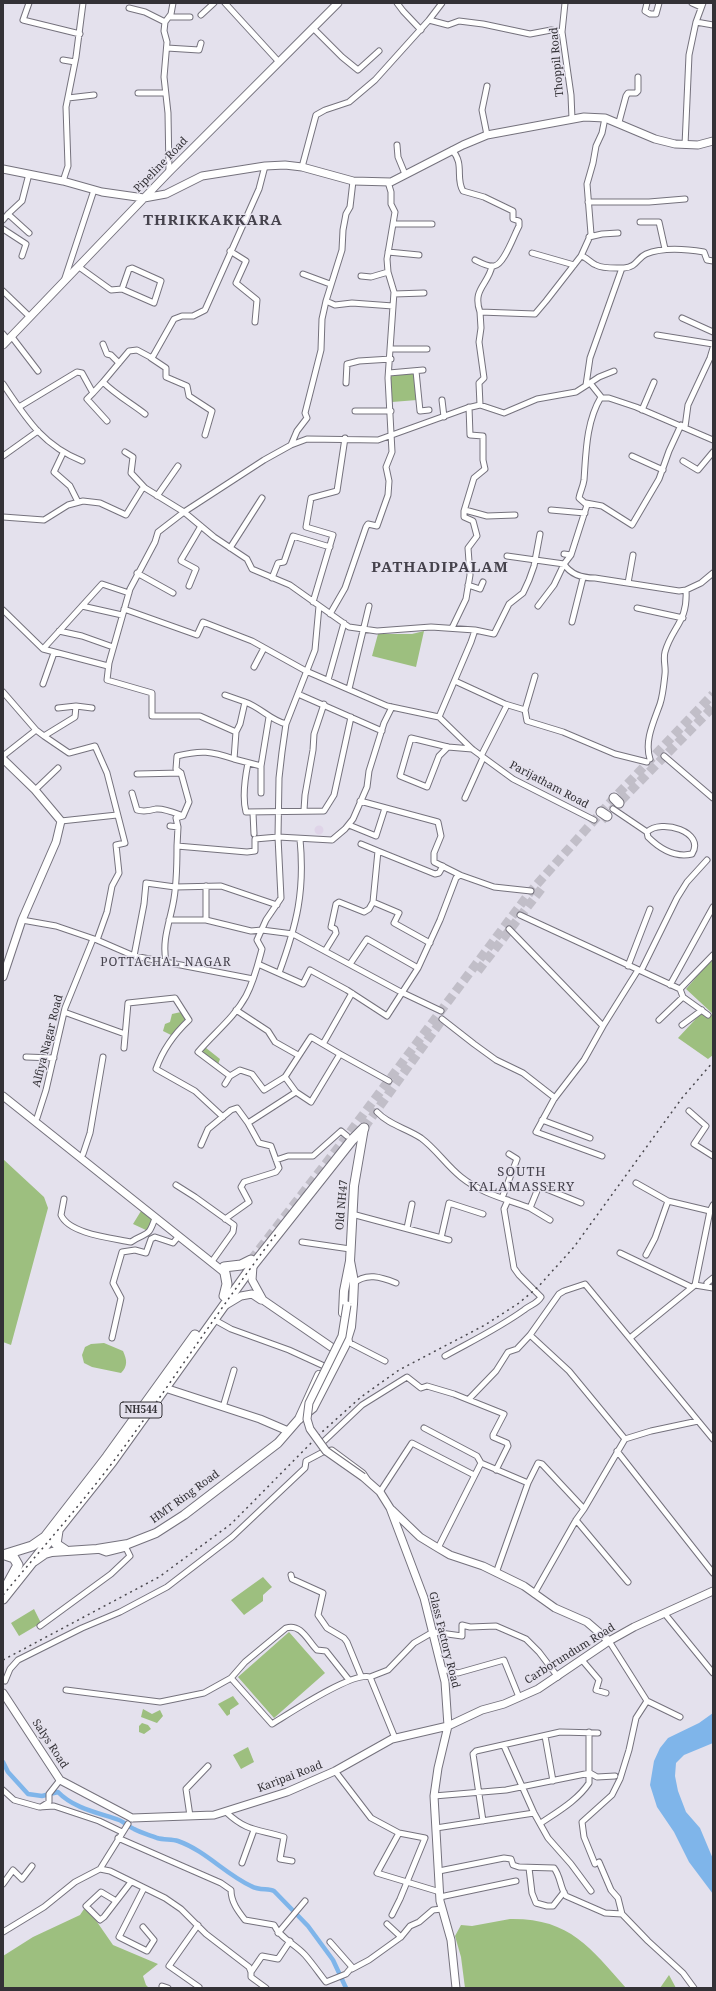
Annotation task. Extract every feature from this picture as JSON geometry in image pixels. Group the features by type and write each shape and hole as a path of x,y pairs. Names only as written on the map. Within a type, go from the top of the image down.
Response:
{"highway":[{"path":"240,1279 322,1172 350,1138 364,1128"},
{"path":"224,1296 227,1284 224,1270 252,1263"},
{"name":"NH544","path":"58,1531 224,1296 240,1279"},
{"name":"NH544","path":"4,1555 32,1546 46,1537 165,1388 240,1279"},
{"path":"58,1531 56,1544 65,1550"},
{"path":"3,1599 58,1531"},
{"path":"4,1555 14,1558 18,1565 6,1587"}],"main road":[{"name":"Pipeline Road","path":"8,341 169,172 338,3"},
{"path":"3,169 63,181 94,190 144,198 166,194 202,176 265,166 285,165 302,167 353,181 388,182 452,150 487,135 584,117 605,118 619,122 663,141 685,145 698,145 713,141"},
{"path":"3,760 35,790 61,821 56,842 22,920 3,976"},
{"path":"3,1091 83,1154 224,1270"},
{"path":"3,1096 155,1218 224,1270"},
{"name":"Old NH47","path":"342,1354 351,1327 350,1249 352,1214 364,1128"},
{"path":"350,1138 360,1151"},
{"path":"252,1263 252,1280 263,1300"},
{"path":"347,1305 351,1285"},
{"name":"Old NH47","path":"333,1348 342,1322 344,1291 351,1285"},
{"path":"344,1291 347,1305"},
{"path":"222,1307 241,1296 252,1294 342,1354"},
{"name":"Glass Factory Road","path":"347,1305 346,1322 342,1336 310,1401 307,1415 310,1428 326,1451 365,1478 380,1492 390,1508 424,1598 433,1632 446,1682 448,1726 438,1768 434,1796 440,1894 442,1909 451,1940 456,1988"},
{"name":"HMT Ring Road","path":"298,1420 333,1348"},
{"name":"HMT Ring Road","path":"31,1564 45,1554 65,1550 97,1549 128,1544 156,1533 184,1515 278,1443 298,1420 313,1408 342,1354"},
{"path":"165,1388 223,1407 288,1431"},
{"path":"390,1508 420,1537 438,1548 450,1555 524,1586 555,1608 587,1622 609,1641"},
{"name":"Carborundum Road","path":"448,1726 482,1710 538,1689 558,1677 609,1641 634,1627 713,1591"},
{"name":"Salys Road","path":"3,1693 60,1780 132,1818"},
{"name":"Karipai Road","path":"132,1818 214,1815 226,1812 284,1793 336,1771 395,1738 448,1726"},
{"path":"127,1825 132,1818"}],"street":[{"path":"30,3 23,20 80,34"},
{"path":"63,181 68,166 66,107 80,34 83,3"},
{"path":"169,172 168,113 165,93 165,22 169,17 173,3"},
{"path":"200,15 214,3"},
{"path":"225,3 279,62"},
{"path":"397,3 421,30"},
{"path":"302,167 316,115 325,110 349,102 374,80 421,30 442,3"},
{"name":"Thoppil Road","path":"564,3 562,32 571,95 572,119"},
{"path":"647,3 644,12 656,14 659,3"},
{"path":"685,145 689,55 696,22 702,5 692,3"},
{"path":"129,8 145,12 165,22"},
{"path":"169,17 190,17"},
{"path":"429,20 448,25 459,21 483,24 530,34 551,30 562,32"},
{"path":"696,22 713,25"},
{"path":"314,28 342,57 358,70 379,51"},
{"path":"166,48 199,50 201,43"},
{"path":"63,60 75,62"},
{"path":"619,122 626,96 628,93 636,93 638,91 638,77"},
{"path":"487,86 482,110 487,135"},
{"path":"138,93 165,93"},
{"path":"68,98 94,95"},
{"path":"480,312 535,314 581,256 591,234 586,184 605,118"},
{"path":"397,145 398,157 405,174"},
{"path":"452,150 461,170 459,183 463,191 484,197 499,205 510,208 514,211 513,219 519,221 519,226 503,259 499,264 492,266 475,260"},
{"path":"151,358 174,319 182,316 194,316 205,310 230,251 259,189 265,166"},
{"path":"3,220 22,202 29,174"},
{"path":"291,445 297,431 307,418 305,413 321,350 322,318 330,284 342,250 343,230 346,214 350,207 353,181"},
{"path":"330,614 345,588 366,526 368,524 377,526 388,494 389,482 386,468 392,452 389,373 391,359 392,306 394,294 388,272 388,252 395,212 391,204 391,192 388,182"},
{"path":"64,282 94,190"},
{"path":"588,202 649,202 685,199"},
{"path":"8,214 29,233"},
{"path":"640,222 659,222 665,249"},
{"path":"394,224 432,224"},
{"path":"3,229 26,244 22,256"},
{"path":"589,237 618,233"},
{"path":"581,256 585,257 597,266 622,268 635,265 645,254 665,249 704,252 707,260 713,261"},
{"path":"230,251 246,261 236,283 258,300 255,322"},
{"path":"388,252 418,255"},
{"path":"532,253 574,265"},
{"path":"480,405 479,383 484,378 479,342 481,328 477,298 479,291 491,271 492,266"},
{"path":"79,267 111,290 122,289 154,303 161,281 132,268 129,270 122,289"},
{"path":"622,268 590,358 588,384 601,397 622,401 713,440"},
{"path":"361,276 371,276 388,272"},
{"path":"303,274 330,284"},
{"path":"3,291 30,317"},
{"path":"394,294 424,293"},
{"path":"326,302 335,305 352,303 392,306"},
{"path":"682,318 713,332"},
{"path":"3,334 38,371"},
{"path":"657,335 713,344"},
{"path":"103,344 107,354 111,355 119,363"},
{"path":"107,421 87,399 132,349 151,358 166,368 166,377 187,386 189,396 212,411 205,435"},
{"path":"391,349 427,349"},
{"path":"601,397 592,414 586,446 586,461 583,470 584,480 579,498 586,504 602,506 632,525 654,489 663,470 669,451 683,426 688,405 708,365 713,349"},
{"path":"346,383 347,364 359,361 391,359"},
{"path":"389,373 423,370"},
{"path":"416,371 420,411 429,410"},
{"path":"19,407 77,372 82,373 93,393"},
{"path":"236,732 200,716 152,716 152,692 107,680 108,666 113,646 129,592 137,573 155,542 158,532 184,512 264,460 291,445 307,439 345,438 378,440 469,407 480,405 504,413 537,399 576,392 598,377 614,372"},
{"path":"103,382 116,396 124,398 145,414"},
{"path":"642,410 654,382"},
{"path":"3,384 38,432 63,453 82,461"},
{"path":"442,400 444,417"},
{"path":"452,628 464,606 470,575 468,548 476,539 477,533 473,521 464,517 465,510 474,478 486,469 482,460 483,436 470,435 469,407"},
{"path":"355,411 391,411"},
{"path":"3,456 38,432"},
{"path":"313,602 333,535 306,527 311,498 337,491 345,438"},
{"path":"125,452 133,457 131,473 145,488 184,512 247,560 252,569 290,585 349,627 364,630 377,631 431,627 475,630 494,634 509,604 522,593 536,559 540,534"},
{"path":"684,461 698,470 713,452"},
{"path":"63,453 54,472 70,486 78,502"},
{"path":"632,456 663,470"},
{"path":"157,496 178,466"},
{"path":"3,517 44,520 68,505 78,502 100,503 126,515 142,489 145,488"},
{"path":"230,548 262,498"},
{"path":"538,606 554,585 564,564 571,555 585,513 586,504"},
{"path":"465,510 488,516 515,515"},
{"path":"551,510 585,513"},
{"path":"189,586 196,569 181,560 201,526"},
{"path":"272,578 278,563 284,562 293,536 330,547"},
{"path":"564,554 571,555"},
{"path":"628,583 633,555"},
{"path":"507,556 564,564 568,570 583,578 595,578 668,590 686,590 704,581 713,573"},
{"path":"252,569 254,562"},
{"path":"137,573 173,593"},
{"path":"572,622 583,578"},
{"path":"468,585 480,589 484,582"},
{"path":"43,649 102,584 129,592"},
{"path":"535,676 525,710 527,720 563,732 615,754 649,761 647,751 648,742 661,702 666,672 664,653 687,605 686,590"},
{"path":"82,606 122,615"},
{"path":"230,1076 198,1052 208,1040 216,1035 247,994 262,948 257,940 281,898 278,811 279,778 286,724 315,650 314,627 319,606"},
{"path":"349,689 369,606"},
{"path":"637,608 682,618"},
{"path":"124,609 197,634 203,622 252,640 306,671 392,707 439,717 475,630"},
{"path":"3,610 43,649 108,666"},
{"path":"328,680 344,623"},
{"path":"59,631 82,636 113,646"},
{"path":"254,667 264,648"},
{"path":"43,684 54,653"},
{"path":"455,681 505,704 525,710"},
{"path":"3,692 36,730 69,753 95,746 107,772 117,815 61,821"},
{"path":"298,694 324,704 382,731"},
{"path":"225,695 253,704 276,722 286,724"},
{"path":"234,759 236,732 240,724 245,702"},
{"path":"304,810 304,795 313,750 314,734 324,704"},
{"path":"44,736 75,717 76,706"},
{"path":"58,708 76,706 92,708"},
{"path":"177,846 247,852 255,851 255,839 278,837 332,840 349,825 360,801 366,787 369,771 382,731 392,707"},
{"path":"465,798 482,757 506,707"},
{"path":"261,793 261,766 269,717"},
{"path":"248,763 244,780 246,790 244,801 246,812 253,813 304,810 324,811 334,795 351,717"},
{"name":"Parijatham Road","path":"439,717 472,749 513,779 594,820"},
{"path":"3,756 36,730"},
{"path":"448,747 439,756 427,787 400,776 411,738 448,747 472,749"},
{"path":"183,816 189,802 181,773 176,769 176,758 179,756 202,752 222,754 234,759 261,766"},
{"path":"664,756 713,798"},
{"path":"35,790 58,768"},
{"path":"137,774 181,773"},
{"path":"132,793 137,810 139,811 150,812 157,809 183,816"},
{"path":"360,801 438,822 441,836 433,859 434,862 460,875 494,887 531,891"},
{"path":"611,807 647,832 648,837 666,852 684,856 692,854 694,850 695,844 690,835 679,828 658,826 651,828 647,832"},
{"path":"349,825 376,836 385,808"},
{"path":"253,813 254,834"},
{"name":"Alfiya Nagar Road","path":"37,1118 46,1090 64,1012 71,990 107,912 112,886 119,873 116,845 125,843 117,815"},
{"path":"166,962 164,943 174,903 178,864 178,827 176,818 183,816"},
{"path":"170,826 178,827"},
{"path":"280,973 293,934 299,907 302,880 300,839"},
{"path":"361,844 435,874 439,874 443,866"},
{"path":"325,951 336,933 331,927 336,904 339,902 364,912 369,909 373,902 378,851"},
{"path":"602,1156 536,1132 555,1098 584,1060 603,1026 639,971 677,898 687,882 707,860"},
{"path":"258,964 303,984 310,970 352,993 387,1016 401,992 418,968 430,943 456,878 460,875"},
{"path":"134,956 144,904 146,883 175,887 221,886 277,905"},
{"path":"206,886 206,920"},
{"path":"373,902 399,913 394,923 430,943"},
{"path":"670,985 713,907"},
{"path":"628,966 650,909"},
{"path":"520,915 680,989 683,997 708,1015"},
{"path":"22,920 56,926 95,939 134,956 253,979"},
{"path":"169,920 206,920 251,931 262,930 293,934 401,992 441,1011"},
{"path":"509,929 603,1026"},
{"path":"350,964 368,939 418,968"},
{"path":"680,989 713,955"},
{"path":"323,1044 352,993"},
{"path":"659,1020 683,997"},
{"path":"124,1048 128,1003 175,998 189,1020 170,1040 163,1051 156,1069 195,1091 223,1117"},
{"path":"236,1010 268,1031 275,1042 298,1055"},
{"path":"682,1025 702,1010"},
{"path":"64,1012 125,1034"},
{"path":"442,1019 496,1060 523,1073 555,1098"},
{"path":"225,1084 230,1076 240,1070 248,1072 264,1090 285,1077 311,1037 389,1081"},
{"path":"285,1077 296,1092 311,1102 340,1054"},
{"path":"26,1057 54,1058"},
{"path":"83,1154 90,1133 103,1057"},
{"path":"248,1123 296,1092"},
{"path":"201,1145 208,1129 237,1108 248,1123 259,1143 271,1146 276,1160 278,1171 246,1181 241,1185 249,1202 225,1219"},
{"path":"689,1111 706,1126 694,1144 713,1156"},
{"path":"377,1112 387,1122 408,1130 429,1143 460,1176 475,1187 491,1196 502,1198 530,1208 550,1220"},
{"path":"542,1120 590,1138"},
{"path":"276,1160 288,1156 313,1156 341,1131 350,1138"},
{"path":"502,1198 517,1159 509,1154"},
{"path":"636,1183 668,1201 710,1211"},
{"path":"176,1185 234,1225 233,1232 213,1260"},
{"path":"530,1208 539,1186 581,1203"},
{"path":"64,1199 61,1215 67,1225 82,1231 131,1242 139,1236 147,1235 151,1232 155,1218"},
{"path":"445,1356 499,1327 532,1305 541,1296 519,1275 514,1268 504,1209 508,1200"},
{"path":"646,1255 655,1238 668,1201"},
{"path":"441,1238 449,1203 482,1214"},
{"path":"407,1228 412,1204"},
{"path":"630,1338 693,1286 710,1211 713,1205"},
{"path":"352,1214 449,1240"},
{"path":"112,1338 121,1298 113,1283 122,1252 135,1250 146,1253 151,1239 155,1237 173,1243 178,1236"},
{"path":"302,1242 350,1249"},
{"path":"620,1253 693,1286 713,1288"},
{"path":"351,1285 360,1278 370,1276 382,1277 396,1283"},
{"path":"707,1283 713,1278"},
{"path":"469,1399 496,1371 508,1352 517,1349 530,1335 559,1294 582,1284 588,1286 713,1439"},
{"path":"213,1319 231,1329 289,1350 324,1366"},
{"path":"530,1335 569,1371 625,1439"},
{"path":"348,1336 350,1343 385,1361"},
{"path":"223,1407 234,1370"},
{"path":"323,1442 362,1405 408,1378 423,1388 427,1386 469,1399 504,1414 493,1437 507,1443 508,1446 496,1470"},
{"path":"534,1594 576,1520 625,1439 651,1431 698,1421"},
{"path":"424,1428 477,1456 481,1463 528,1483"},
{"path":"380,1492 412,1443 474,1475"},
{"path":"5,1680 10,1669 18,1660 150,1597 188,1573 232,1537 288,1485 305,1468 306,1461 323,1452 332,1450 364,1473 365,1478"},
{"path":"617,1451 713,1573"},
{"path":"438,1548 481,1463"},
{"path":"496,1573 528,1483 538,1463 542,1464 584,1509"},
{"path":"576,1520 628,1582"},
{"path":"40,1626 105,1578 130,1556 126,1548 106,1552 97,1549"},
{"path":"292,1575 292,1579 323,1593 318,1615 327,1628 335,1635 344,1638 347,1642 361,1676"},
{"path":"665,1614 713,1673"},
{"path":"231,1678 272,1724 349,1680 361,1676 370,1677 388,1670 414,1643 433,1632 462,1636 462,1625 470,1627 496,1626 526,1639 539,1652 558,1677"},
{"path":"66,1690 160,1702 204,1693 231,1678 245,1662 286,1628 291,1626 299,1629 317,1650 326,1651 349,1680"},
{"path":"609,1641 647,1701 680,1718"},
{"path":"442,1670 458,1674 504,1660 519,1697"},
{"path":"582,1660 599,1680 596,1690 606,1693"},
{"path":"708,1667 713,1663"},
{"path":"370,1677 395,1738"},
{"path":"647,1701 636,1718 629,1750 620,1779 612,1794 582,1822 584,1838 611,1890 618,1898 622,1914 648,1941 683,1973 694,1988"},
{"path":"483,1821 473,1754 476,1751 504,1746 560,1732 598,1733"},
{"path":"541,1823 585,1790 589,1783 589,1732"},
{"path":"545,1736 553,1781"},
{"path":"504,1746 534,1812 551,1843 571,1864 591,1891"},
{"path":"190,1816 186,1789 208,1766"},
{"path":"336,1771 369,1816 400,1833 437,1839"},
{"path":"434,1796 479,1793 523,1787 590,1773 597,1777 615,1776"},
{"path":"41,1807 48,1802 49,1794 60,1780"},
{"path":"3,1790 14,1800 41,1807 54,1806 81,1815 122,1832"},
{"path":"226,1812 237,1822 254,1830 284,1837 280,1860 292,1861"},
{"path":"436,1828 534,1812"},
{"path":"3,1932 44,1907 75,1882 100,1869 127,1825"},
{"path":"242,1863 254,1830"},
{"path":"400,1833 377,1873 406,1881 440,1894 516,1881"},
{"path":"118,1838 222,1883 231,1890 231,1895 236,1908 245,1920 274,1925 278,1933 290,1941 304,1954 326,1982 341,1976 369,1960 401,1937 410,1926 419,1922 433,1910 442,1909"},
{"path":"392,1915 425,1838"},
{"path":"439,1871 504,1858 511,1860 513,1865 529,1868 554,1868 560,1874 566,1896 605,1913 622,1914"},
{"path":"3,1884 13,1870 22,1879 32,1866"},
{"path":"529,1868 532,1893 536,1903 553,1906 564,1892"},
{"path":"100,1869 110,1871 176,1906 198,1925 210,1938 249,1967 251,1977 266,1988"},
{"path":"116,1901 101,1892 86,1906 100,1920 116,1901 131,1882"},
{"path":"143,1928 154,1940 147,1951 119,1937 144,1888"},
{"path":"278,1933 305,1901"},
{"path":"387,1924 401,1937"},
{"path":"198,1925 169,1966 199,1987"},
{"path":"251,1972 262,1956 278,1958 290,1941"},
{"path":"330,1942 352,1967 352,1969"},
{"path":"162,1986 168,1988"}],"shaded area":[{"path":"319,825 324,830 319,835 314,830"}],"green space":[{"path":"415,372 417,400 392,402 390,374"},
{"path":"424,631 416,667 372,656 378,634 412,634"},
{"path":"712,959 713,960 713,1014 686,989"},
{"path":"705,1009 713,1016 713,1055 708,1059 678,1038"},
{"path":"181,1012 187,1019 171,1035 163,1031 165,1024 170,1022 172,1014"},
{"path":"201,1044 220,1059 217,1067 197,1051"},
{"path":"3,1159 44,1197 48,1208 11,1345 3,1342"},
{"path":"141,1211 153,1220 148,1231 133,1224"},
{"path":"104,1343 123,1351 126,1363 125,1368 121,1373 92,1367 84,1363 82,1355 85,1347 91,1344"},
{"path":"263,1577 272,1587 263,1595 263,1601 244,1615 231,1600"},
{"path":"34,1609 41,1623 19,1636 11,1623"},
{"path":"289,1632 325,1673 274,1718 238,1677"},
{"path":"233,1696 239,1704 230,1710 230,1714 227,1716 218,1704"},
{"path":"143,1709 152,1714 160,1710 163,1716 157,1723 141,1717"},
{"path":"142,1723 148,1725 151,1729 144,1734 139,1732 139,1726"},
{"path":"248,1747 254,1762 241,1769 233,1755"},
{"path":"86,1906 113,1945 158,1964 143,1976 146,1985 149,1988 3,1988 3,1956 33,1937 80,1915"},
{"path":"510,1919 530,1920 548,1924 577,1938 601,1960 626,1988 465,1988 461,1957 455,1936 461,1925 472,1926"},
{"path":"669,1975 676,1988 660,1988"}],"water":[{"path":"713,1713 713,1743 684,1755 676,1763 675,1776 678,1791 686,1812 700,1828 713,1859 713,1894 689,1862 674,1832 657,1807 650,1785 654,1761 660,1748 668,1738 699,1723"}],"waterway":[{"path":"3,1762 8,1772 28,1794 42,1796 58,1792 64,1798 79,1806 119,1820 140,1832 157,1838 178,1841 188,1845 254,1888 274,1891 308,1926 333,1960 346,1988"}],"tunnel":[{"path":"251,1260 347,1136 531,891 614,798 713,694"},
{"path":"602,820 713,707"},
{"path":"478,971 542,888"},
{"path":"364,1128 442,1020"}],"railway":[{"path":"3,1660 159,1577 231,1524 322,1432 361,1397 399,1370 485,1325 519,1303 538,1287 574,1247 682,1098 713,1062"},
{"path":"3,1595 108,1469 161,1396 237,1286 277,1233"}],"district":[{"name":"THRIKKAKKARA","path":"213,221"},
{"name":"PATHADIPALAM","path":"440,568"},
{"name":"POTTACHAL NAGAR","path":"166,963"},
{"name":"SOUTH KALAMASSERY","path":"522,1180"}]}
